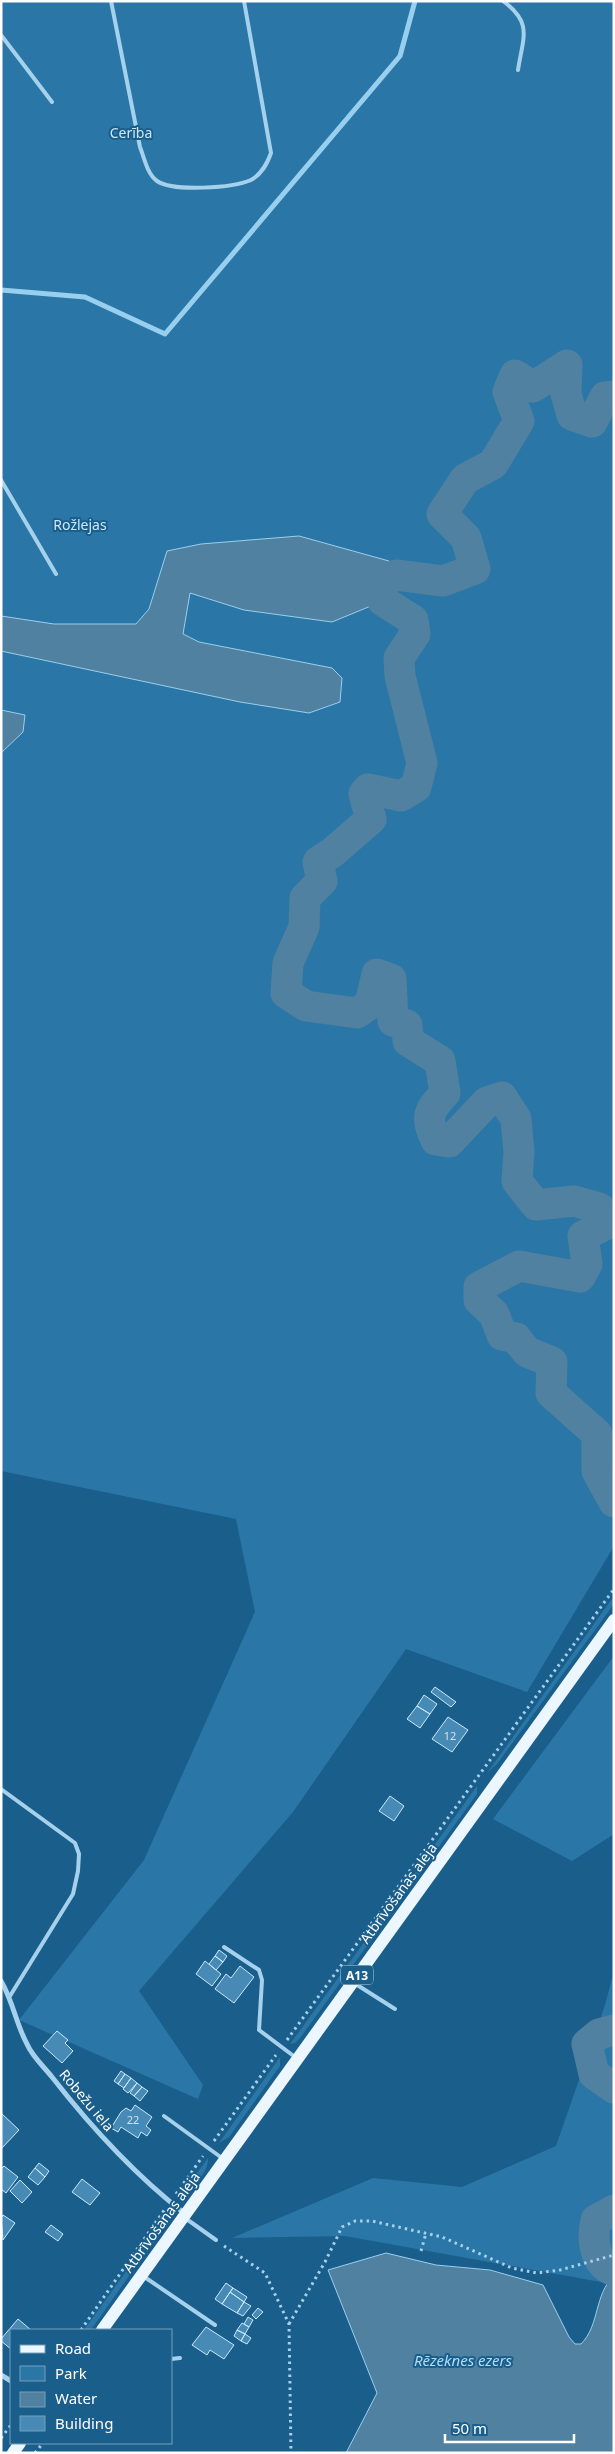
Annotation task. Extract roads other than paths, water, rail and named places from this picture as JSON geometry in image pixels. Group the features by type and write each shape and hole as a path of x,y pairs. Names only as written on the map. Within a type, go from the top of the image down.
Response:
{"main road":[{"name":"Atbrīvošanas aleja","path":"103,2329 614,1620"}],"street":[{"name":"Robežu iela","path":"1,1981 10,1996 27,2045 104,2139 184,2215"}],"lane":[{"path":"111,1 140,146 147,167 156,180 173,187 219,186 251,180 266,167 271,154 244,1"},
{"path":"503,1 517,12 524,24 518,70"},
{"path":"1,35 52,102"},
{"path":"1,480 56,574"},
{"path":"1,1788 75,1843 78,1854 78,1871 73,1894 10,1996"},
{"path":"224,1946 259,1970 262,1980 259,2030 297,2058"},
{"path":"352,1982 395,2009"},
{"path":"164,2116 209,2147 224,2160"},
{"path":"184,2215 216,2240"},
{"path":"141,2275 215,2325"},
{"path":"172,2359 180,2358"}],"water":[{"path":"299,536 389,561 396,575 382,582 383,601 332,622 244,610 190,593 183,634 199,642 332,668 342,678 340,702 309,713 240,702 1,651 1,616 54,624 136,624 149,609 167,551 201,544"},
{"path":"1,710 25,715 23,732 1,753"},
{"name":"Rēzeknes ezers","path":"386,2253 436,2265 490,2270 543,2285 569,2337 575,2344 581,2344 587,2336 595,2319 603,2292 614,2276 614,2453 346,2453 377,2393 328,2270"}],"waterway":[{"path":"1,290 85,297 165,334 400,56 415,1"},
{"path":"614,396 605,397 592,422 572,415 566,394 567,365 533,387 515,375 508,392 519,421 493,464 465,479 442,514 466,538 475,569 443,581 396,575 382,582 383,601 413,620 415,634 399,658 400,676 422,763 416,787 401,796 368,789 364,794 371,819 333,852 318,862 322,881 305,898 304,927 288,963 286,993 306,1006 357,1013 370,1004 377,974 391,979 393,1021 407,1025 408,1041 440,1061 445,1093 435,1105 430,1115 430,1125 436,1140 449,1142 487,1102 502,1097 516,1119 519,1152 517,1181 536,1205 574,1201 599,1208 605,1225 583,1236 587,1264 580,1277 519,1266 479,1287 479,1300 494,1314 502,1335 516,1338 527,1352 552,1362 551,1393 597,1434 597,1471 614,1502"},
{"path":"614,2030 599,2034 587,2044 594,2074 614,2088"},
{"path":"614,2210 596,2220 594,2234 598,2256 607,2267 614,2271"}],"park label":[{"name":"Cerība","path":"131,132"},
{"name":"Rožlejas","path":"80,524"}]}
